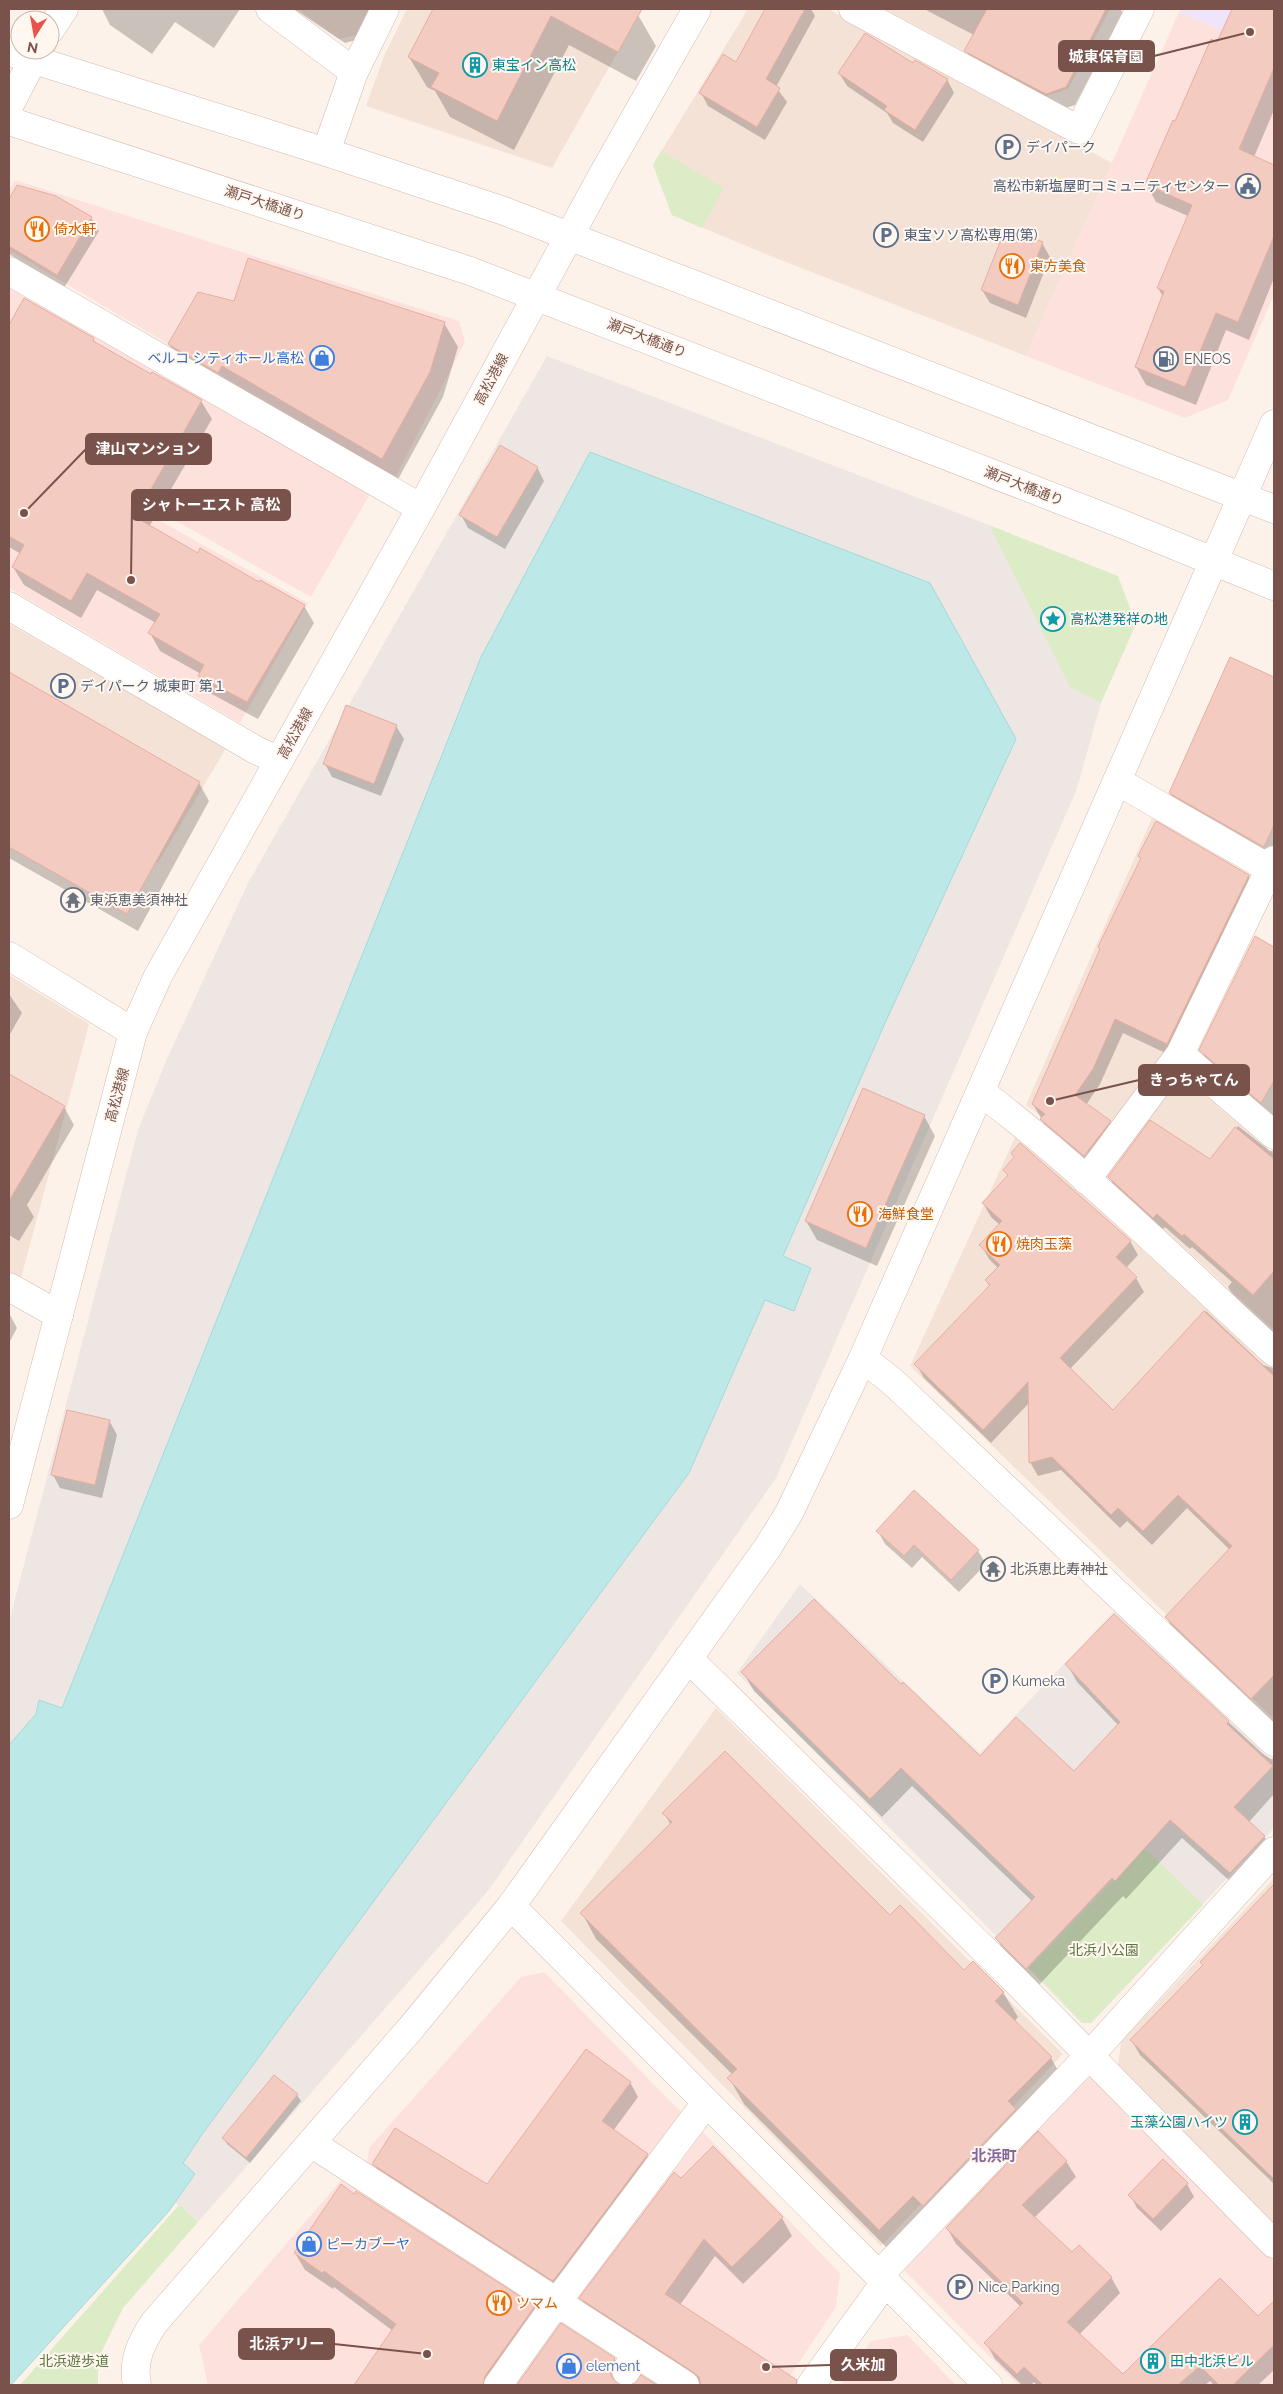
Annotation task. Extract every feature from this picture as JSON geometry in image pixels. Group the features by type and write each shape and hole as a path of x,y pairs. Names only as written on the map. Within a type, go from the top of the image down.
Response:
{"street":[{"path":"270,9 354,72"},
{"path":"326,152 354,72 385,9"},
{"name":"高松港線","path":"9,1505 133,1032 158,976 421,508 538,297 602,176 697,9"},
{"path":"853,9 1079,130 1140,9"},
{"path":"9,106 24,60"},
{"path":"47,60 462,196 571,236 1274,509"},
{"name":"瀬戸大橋通り","path":"9,121 470,271 1080,508 1274,586"},
{"path":"9,272 421,508"},
{"path":"137,2385 134,2372 141,2344 154,2323 311,2143 511,1906 768,1547 789,1513 863,1358 1274,424"},
{"path":"9,606 254,749 279,761"},
{"path":"1086,1180 1180,1054 1273,866 1117,781"},
{"path":"9,956 133,1032"},
{"path":"1180,1054 1274,1135"},
{"path":"981,1092 1012,1116 1086,1180 1274,1352"},
{"path":"9,1287 59,1315"},
{"path":"863,1358 894,1383 1274,1742"},
{"path":"688,1658 1017,1982 1274,2244"},
{"path":"811,2385 883,2277 1089,2056 1274,1851"},
{"path":"511,1906 706,2104 883,2277 988,2385"},
{"path":"498,2385 557,2302 706,2104"},
{"path":"311,2143 685,2385"}],"shaded area":[{"path":"298,9 370,9 357,35 339,39"},
{"path":"407,9 642,9 552,168 366,106 384,56"},
{"path":"748,9 828,9 1112,163 1026,356 768,255 672,215 653,165"},
{"path":"885,9 1110,9 1068,89 1046,96"},
{"path":"1181,9 1274,9 1274,52 1179,12"},
{"path":"1179,12 1274,52 1274,295 1228,400 1185,418 1026,356"},
{"path":"15,180 459,321 465,342 395,478 9,250 9,190"},
{"path":"9,288 371,492 311,597 9,427"},
{"path":"547,356 989,525 1070,686 1101,703 1076,791 776,1478 488,1891 198,2222 175,2202 195,2175 183,2163 203,2133 689,1473 765,1299 794,1310 811,1268 783,1256 885,1023 481,657 62,1708 39,1700 36,1714 9,1745 9,1622 138,1130 167,1059 248,883"},
{"path":"9,437 308,603 240,723 9,588"},
{"name":"デイパーク 城東町 第１","path":"9,624 226,748 158,863 9,777"},
{"path":"1152,818 1254,877 1171,1047 1096,1157 1026,1105"},
{"path":"9,975 89,1024 20,1282 9,1275"},
{"path":"1179,1073 1274,1155 1274,1330 1106,1176"},
{"path":"1017,1133 1274,1372 1274,1719 910,1366"},
{"path":"800,1584 980,1753 1114,1611 1274,1763 1274,1828 1091,2023 1082,2023 737,1673"},
{"path":"716,1708 1063,2054 881,2246 561,1921"},
{"path":"1274,1878 1274,2224 1118,2066 1121,2042"},
{"path":"544,1972 683,2114 560,2285 367,2165 369,2148 521,1977"},
{"path":"1090,2076 1274,2262 1274,2385 1018,2385 904,2270"},
{"path":"703,2132 840,2273 836,2307 784,2385 707,2385 577,2300"},
{"path":"344,2177 540,2305 482,2385 208,2385 199,2345"},
{"path":"907,2335 956,2385 841,2385 871,2341"}],"green space":[{"path":"661,151 724,188 702,228 672,215 653,165"},
{"path":"989,525 1118,576 1136,624 1101,703 1070,687"},
{"name":"北浜小公園","path":"1145,1848 1203,1905 1091,2023 1082,2023 1029,1968"},
{"name":"北浜遊歩道","path":"179,2205 198,2222 123,2308 98,2359 98,2385 20,2385"}],"water":[{"path":"590,452 930,583 1016,739 885,1023 783,1256 811,1268 794,1311 765,1300 689,1473 203,2133 183,2163 195,2174 169,2211 9,2385 9,1745 36,1714 39,1700 62,1708 481,657"}],"building":[{"name":"東宝イン高松","path":"433,9 642,9 618,52 551,16 497,121 431,87 439,73 408,57"},
{"path":"765,9 805,9 766,79 780,88 757,127 699,93 723,54 736,62"},
{"path":"987,9 1106,9 1066,87 1046,94 964,51"},
{"path":"1232,9 1274,9 1274,68 1239,149 1274,165 1274,236 1238,322 1216,313 1185,387 1135,367 1164,291 1157,288 1192,205 1145,184 1211,39 1217,42"},
{"path":"865,33 913,63 915,60 948,79 915,130 884,110 887,106 838,73"},
{"path":"17,185 56,196 92,217 57,275 9,246 9,199"},
{"name":"東方美食","path":"1006,227 1043,242 1018,305 981,290"},
{"path":"248,258 445,322 430,372 382,459 222,366 218,373 168,344 198,292 234,301"},
{"path":"24,298 94,338 93,341 202,400 135,517 198,553 200,548 259,582 260,580 305,605 247,702 198,676 204,665 148,633 160,614 87,573 71,601 12,567 24,545 9,536 9,325"},
{"path":"500,445 538,467 497,537 459,515"},
{"path":"1230,657 1274,677 1274,825 1264,847 1169,793"},
{"name":"デイパーク 城東町 第１","path":"9,672 200,782 127,914 9,847"},
{"path":"346,705 397,725 374,784 323,764"},
{"path":"1156,821 1249,875 1167,1044 1115,1019 1093,1069 1075,1095 1111,1121 1084,1156 1040,1119 1045,1114 1032,1104 1100,949 1098,947 1141,858 1138,856"},
{"path":"1255,936 1274,947 1274,1081 1261,1103 1199,1050"},
{"path":"9,1074 65,1106 9,1201"},
{"path":"863,1088 925,1115 866,1248 805,1221"},
{"path":"1150,1120 1210,1159 1235,1127 1274,1159 1274,1271 1253,1295 1184,1234 1182,1236 1157,1214 1153,1218 1108,1177"},
{"path":"1020,1143 1131,1241 1116,1257 1137,1277 1060,1358 1113,1410 1204,1311 1274,1376 1274,1675 1251,1699 1165,1617 1232,1546 1178,1495 1143,1531 1118,1508 1111,1515 1052,1457 1029,1463 1028,1382 983,1430 914,1364 990,1285 985,1280 1000,1265 979,1245 1002,1221 982,1203 1008,1175 1003,1170 1014,1157 1011,1153"},
{"path":"67,1410 110,1420 95,1485 51,1475"},
{"path":"914,1490 979,1550 951,1580 914,1545 904,1556 876,1531"},
{"path":"814,1599 901,1684 903,1682 980,1756 1016,1717 1074,1771 1120,1722 1065,1664 1114,1614 1229,1721 1227,1724 1273,1766 1234,1807 1265,1836 1230,1873 1170,1820 1115,1881 1112,1878 1026,1969 995,1938 1035,1897 901,1768 870,1799 741,1672"},
{"path":"725,1751 890,1915 900,1905 964,1970 973,1961 1004,1992 995,2001 1052,2057 1008,2101 1016,2109 923,2206 913,2196 879,2230 727,2078 737,2069 580,1913 672,1822 662,1813"},
{"path":"1274,1884 1274,2179 1130,2040 1203,1965 1200,1962"},
{"path":"586,2049 631,2082 602,2121 648,2154 553,2281 372,2164 395,2128 487,2184"},
{"path":"274,2075 298,2094 246,2158 222,2138"},
{"path":"1038,2131 1067,2161 1022,2205 1072,2252 1079,2245 1112,2277 1067,2322 1123,2374 1220,2278 1258,2316 1274,2301 1274,2345 1233,2385 1219,2385 1200,2366 1178,2385 1043,2385 1024,2367 1017,2374 984,2343 1023,2303 946,2228"},
{"path":"713,2146 783,2217 732,2267 704,2239 665,2294 797,2380 796,2385 701,2385 699,2377 693,2372 579,2298 674,2172 681,2178"},
{"path":"1163,2159 1188,2183 1153,2219 1128,2195"},
{"path":"341,2184 354,2194 356,2191 535,2306 485,2376 483,2385 354,2385 396,2324 324,2271 322,2273 294,2253"},
{"path":"561,2323 615,2358 610,2372 613,2379 621,2385 517,2385"},
{"path":"641,2375 657,2385 631,2385"}],"place":[{"name":"城東保育園","path":"1250,32"},
{"name":"東宝イン高松","path":"475,65"},
{"name":"デイパーク","path":"1008,147"},
{"name":"高松市新塩屋町コミュニティセンター","path":"1248,186"},
{"name":"倚水軒","path":"37,229"},
{"name":"東宝ソソ高松専用(第)","path":"886,235"},
{"name":"東方美食","path":"1012,266"},
{"name":"ベルコ シティホール高松","path":"322,358"},
{"name":"ENEOS","path":"1166,359"},
{"name":"津山マンション","path":"24,513"},
{"name":"シャトーエスト 高松","path":"131,580"},
{"name":"高松港発祥の地","path":"1053,619"},
{"name":"デイパーク 城東町 第１","path":"63,686"},
{"name":"東浜恵美須神社","path":"73,900"},
{"name":"きっちゃてん","path":"1050,1101"},
{"name":"海鮮食堂","path":"860,1214"},
{"name":"焼肉玉藻","path":"999,1244"},
{"name":"北浜恵比寿神社","path":"993,1569"},
{"name":"Kumeka","path":"995,1681"},
{"name":"玉藻公園ハイツ","path":"1245,2122"},
{"name":"ピーカブーヤ","path":"309,2244"},
{"name":"Nice Parking","path":"960,2287"},
{"name":"ツマム","path":"499,2303"},
{"name":"北浜アリー","path":"427,2354"},
{"name":"田中北浜ビル","path":"1153,2361"},
{"name":"element","path":"569,2366"},
{"name":"久米加","path":"766,2367"}],"district":[{"name":"北浜町","path":"994,2156"}]}
